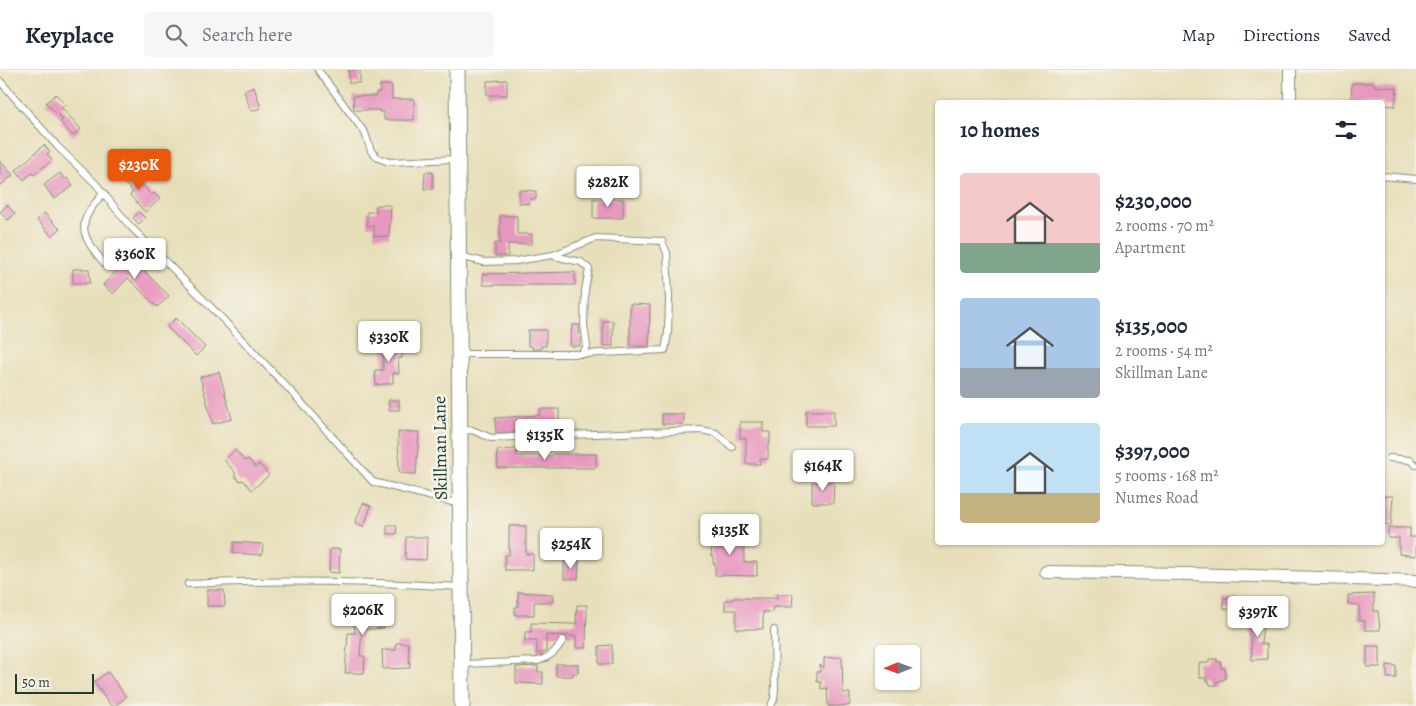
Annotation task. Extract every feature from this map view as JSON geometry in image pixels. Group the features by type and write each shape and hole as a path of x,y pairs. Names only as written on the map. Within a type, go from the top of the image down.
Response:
{"street":[{"name":"Skillman Lane","path":"457,70 462,706"},
{"path":"1290,70 1290,100"},
{"path":"1046,572 1416,581"}],"lane":[{"path":"318,70 365,133 370,151 378,158 389,162 457,159"},
{"path":"0,81 58,147 104,193 130,225 216,312 373,482 460,504"},
{"path":"1385,176 1416,179"},
{"path":"104,193 92,206 86,217 84,232 88,243 104,263"},
{"path":"457,256 484,262 516,261 553,255 596,238 662,241 667,253 668,333 665,350 582,354 458,354"},
{"path":"553,255 581,262 588,269 584,303 584,325 587,346 582,354"},
{"path":"459,431 472,430 491,438 701,430 716,433 732,447"},
{"path":"1390,458 1410,460 1416,465"},
{"path":"188,584 328,582 461,587"},
{"path":"771,706 775,689 774,630"},
{"path":"461,664 538,661 549,657 563,640"}],"building":[{"path":"349,70 360,70 360,83 349,83"},
{"path":"507,80 507,95 487,95 487,81"},
{"path":"1352,83 1374,83 1374,86 1397,88 1395,106 1385,105 1385,100 1351,100"},
{"path":"380,85 392,85 392,99 414,99 414,120 384,120 384,112 379,112 379,110 354,110 353,96 376,96 376,93 380,92"},
{"path":"254,87 261,108 251,111 244,91"},
{"path":"56,94 65,104 61,107 81,129 73,136 60,122 63,120 46,103"},
{"path":"44,145 50,152 47,154 52,160 34,175 32,173 24,180 16,170"},
{"path":"0,161 13,175 0,186"},
{"path":"126,168 152,195 154,193 160,199 145,212 130,195 133,192 121,180 123,179 119,174"},
{"path":"425,172 433,172 433,189 424,189"},
{"path":"60,173 73,186 54,199 44,185"},
{"path":"519,190 536,191 536,199 530,199 529,204 519,203"},
{"path":"593,199 623,199 623,218 593,218"},
{"path":"7,205 15,214 8,220 0,212"},
{"path":"376,205 391,205 389,237 374,236 374,226 367,226 367,212 376,212"},
{"path":"139,212 145,218 139,224 133,218"},
{"path":"44,213 60,229 52,236 37,220"},
{"path":"500,216 517,216 517,234 532,234 532,244 508,244 508,256 495,256 495,243 500,243"},
{"path":"126,253 169,296 157,307 128,278 113,294 103,285 118,269 114,265"},
{"path":"73,269 89,269 90,283 73,283"},
{"path":"575,272 575,285 483,285 483,274"},
{"path":"630,304 650,305 649,346 630,346"},
{"path":"176,318 205,347 196,356 167,327"},
{"path":"603,321 613,321 613,346 603,346"},
{"path":"572,325 579,325 580,346 570,346"},
{"path":"528,330 546,330 546,346 541,346 541,349 532,349 532,346 528,346"},
{"path":"383,342 402,342 402,358 398,359 399,374 393,373 393,383 376,385 375,370 383,370"},
{"path":"219,372 232,419 213,424 200,377"},
{"path":"389,400 399,400 399,410 389,410"},
{"path":"540,409 559,409 559,430 496,433 495,418 540,415"},
{"path":"806,411 834,411 834,426 806,426"},
{"path":"662,414 684,414 684,424 662,424"},
{"path":"740,422 763,422 763,432 770,432 768,459 760,459 760,464 746,464 746,438 740,438"},
{"path":"398,432 419,432 416,474 399,473"},
{"path":"517,449 517,456 596,454 596,468 498,468 497,450"},
{"path":"235,450 245,461 248,459 255,467 259,464 269,475 252,490 243,480 239,481 235,476 235,472 224,460"},
{"path":"812,482 834,482 833,503 812,503"},
{"path":"1385,496 1393,496 1391,525 1385,524"},
{"path":"363,503 371,506 364,526 355,523"},
{"path":"387,525 396,525 397,534 387,534"},
{"path":"509,526 526,526 526,554 533,554 533,570 505,570 505,555 509,555"},
{"path":"1388,528 1410,528 1410,537 1416,537 1416,556 1399,554 1399,538 1388,538"},
{"path":"713,530 733,531 733,545 744,545 744,562 757,562 757,576 715,575 715,563 713,563 713,556 711,556"},
{"path":"406,537 427,537 426,560 405,559"},
{"path":"234,542 263,544 262,555 233,553"},
{"path":"563,542 563,554 548,555 547,543"},
{"path":"330,549 340,549 339,573 329,572"},
{"path":"564,561 579,561 578,579 564,579"},
{"path":"207,590 224,590 225,606 207,606"},
{"path":"518,592 553,594 553,602 534,602 534,615 515,615 515,607 518,607"},
{"path":"777,594 793,594 792,607 773,607 772,612 763,612 763,629 736,629 736,610 725,610 725,600 733,600 733,598 777,598"},
{"path":"1374,594 1374,611 1378,611 1380,630 1365,630 1365,621 1359,621 1359,605 1348,604 1348,595"},
{"path":"1223,598 1237,598 1238,609 1224,609"},
{"path":"1260,598 1268,599 1267,609 1259,608"},
{"path":"366,600 383,601 384,628 362,630 360,656 365,656 364,673 345,673 348,633 355,633 354,621 366,620"},
{"path":"577,605 587,605 586,648 576,648 576,636 546,635 546,652 537,654 537,641 525,641 525,632 531,632 531,623 576,624"},
{"path":"1252,613 1264,615 1261,644 1267,644 1267,659 1252,660 1251,637 1249,636"},
{"path":"396,643 408,643 410,668 383,669 382,650 396,650"},
{"path":"612,645 612,664 599,664 599,646"},
{"path":"1367,646 1380,646 1380,667 1367,667"},
{"path":"842,657 843,693 850,693 850,704 849,706 828,706 827,688 821,689 821,682 817,682 817,672 820,672 820,665 824,668 824,658"},
{"path":"1209,659 1217,659 1217,662 1221,662 1221,668 1225,668 1225,679 1216,682 1216,685 1210,685 1206,678 1199,678 1199,663 1209,663"},
{"path":"556,664 578,664 578,673 573,673 573,676 556,676"},
{"path":"1387,665 1396,666 1396,678 1387,678"},
{"path":"538,666 538,672 543,672 543,684 516,683 516,667"},
{"path":"108,672 126,697 115,706 111,706 94,682"}]}
